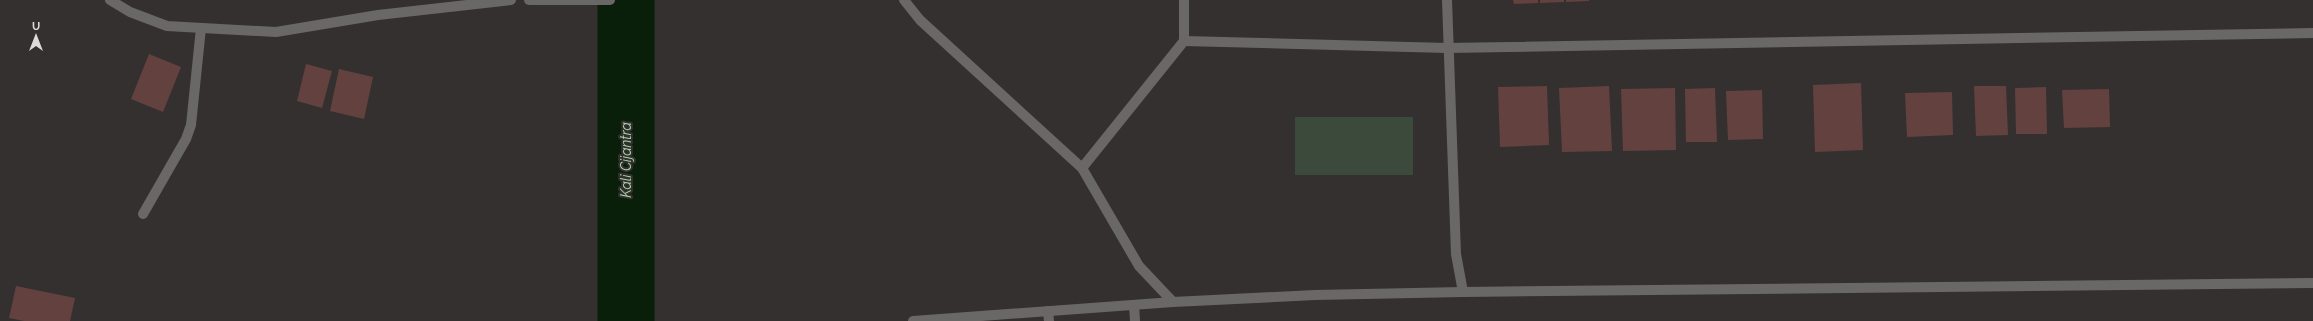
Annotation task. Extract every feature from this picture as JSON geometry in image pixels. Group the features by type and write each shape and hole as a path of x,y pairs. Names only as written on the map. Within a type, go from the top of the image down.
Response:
{"street":[{"path":"110,0 130,12 167,26 276,32 378,15 512,0"},
{"path":"529,0 610,0"},
{"path":"904,0 920,20 1082,168 1139,266 1173,302"},
{"path":"1082,168 1184,41 1184,0"},
{"path":"1447,0 1447,48 1456,254 1463,292"},
{"path":"143,214 186,139 191,125 201,28"},
{"path":"1184,41 1447,48 2313,33"},
{"path":"913,321 1049,316 1134,305 1315,295 1463,292 2313,283"},
{"path":"1134,305 1135,321"}],"green space":[{"path":"1295,117 1413,117 1413,175 1295,175"}],"building":[{"path":"1513,0 1538,0 1538,3 1514,4"},
{"path":"1540,0 1564,0 1564,2 1540,3"},
{"path":"1566,0 1589,0 1589,1 1566,2"},
{"path":"149,54 181,67 163,112 131,99"},
{"path":"306,64 332,71 322,108 297,101"},
{"path":"339,69 373,77 364,119 330,111"},
{"path":"1861,83 1863,150 1815,152 1813,85"},
{"path":"1547,86 1549,145 1500,147 1498,87"},
{"path":"1609,86 1612,151 1562,152 1559,88"},
{"path":"1974,86 2006,86 2008,135 1976,136"},
{"path":"2046,87 2047,134 2016,134 2015,88"},
{"path":"1675,88 1676,150 1623,151 1621,89"},
{"path":"1715,88 1717,142 1686,142 1685,89"},
{"path":"2109,89 2110,127 2064,128 2062,90"},
{"path":"1762,90 1763,139 1728,140 1726,91"},
{"path":"1952,92 1953,135 1907,137 1905,93"},
{"path":"16,286 75,298 70,321 24,321 9,318"}],"waterway":[{"name":"Kali Cijantra","path":"626,0 626,321"}]}
